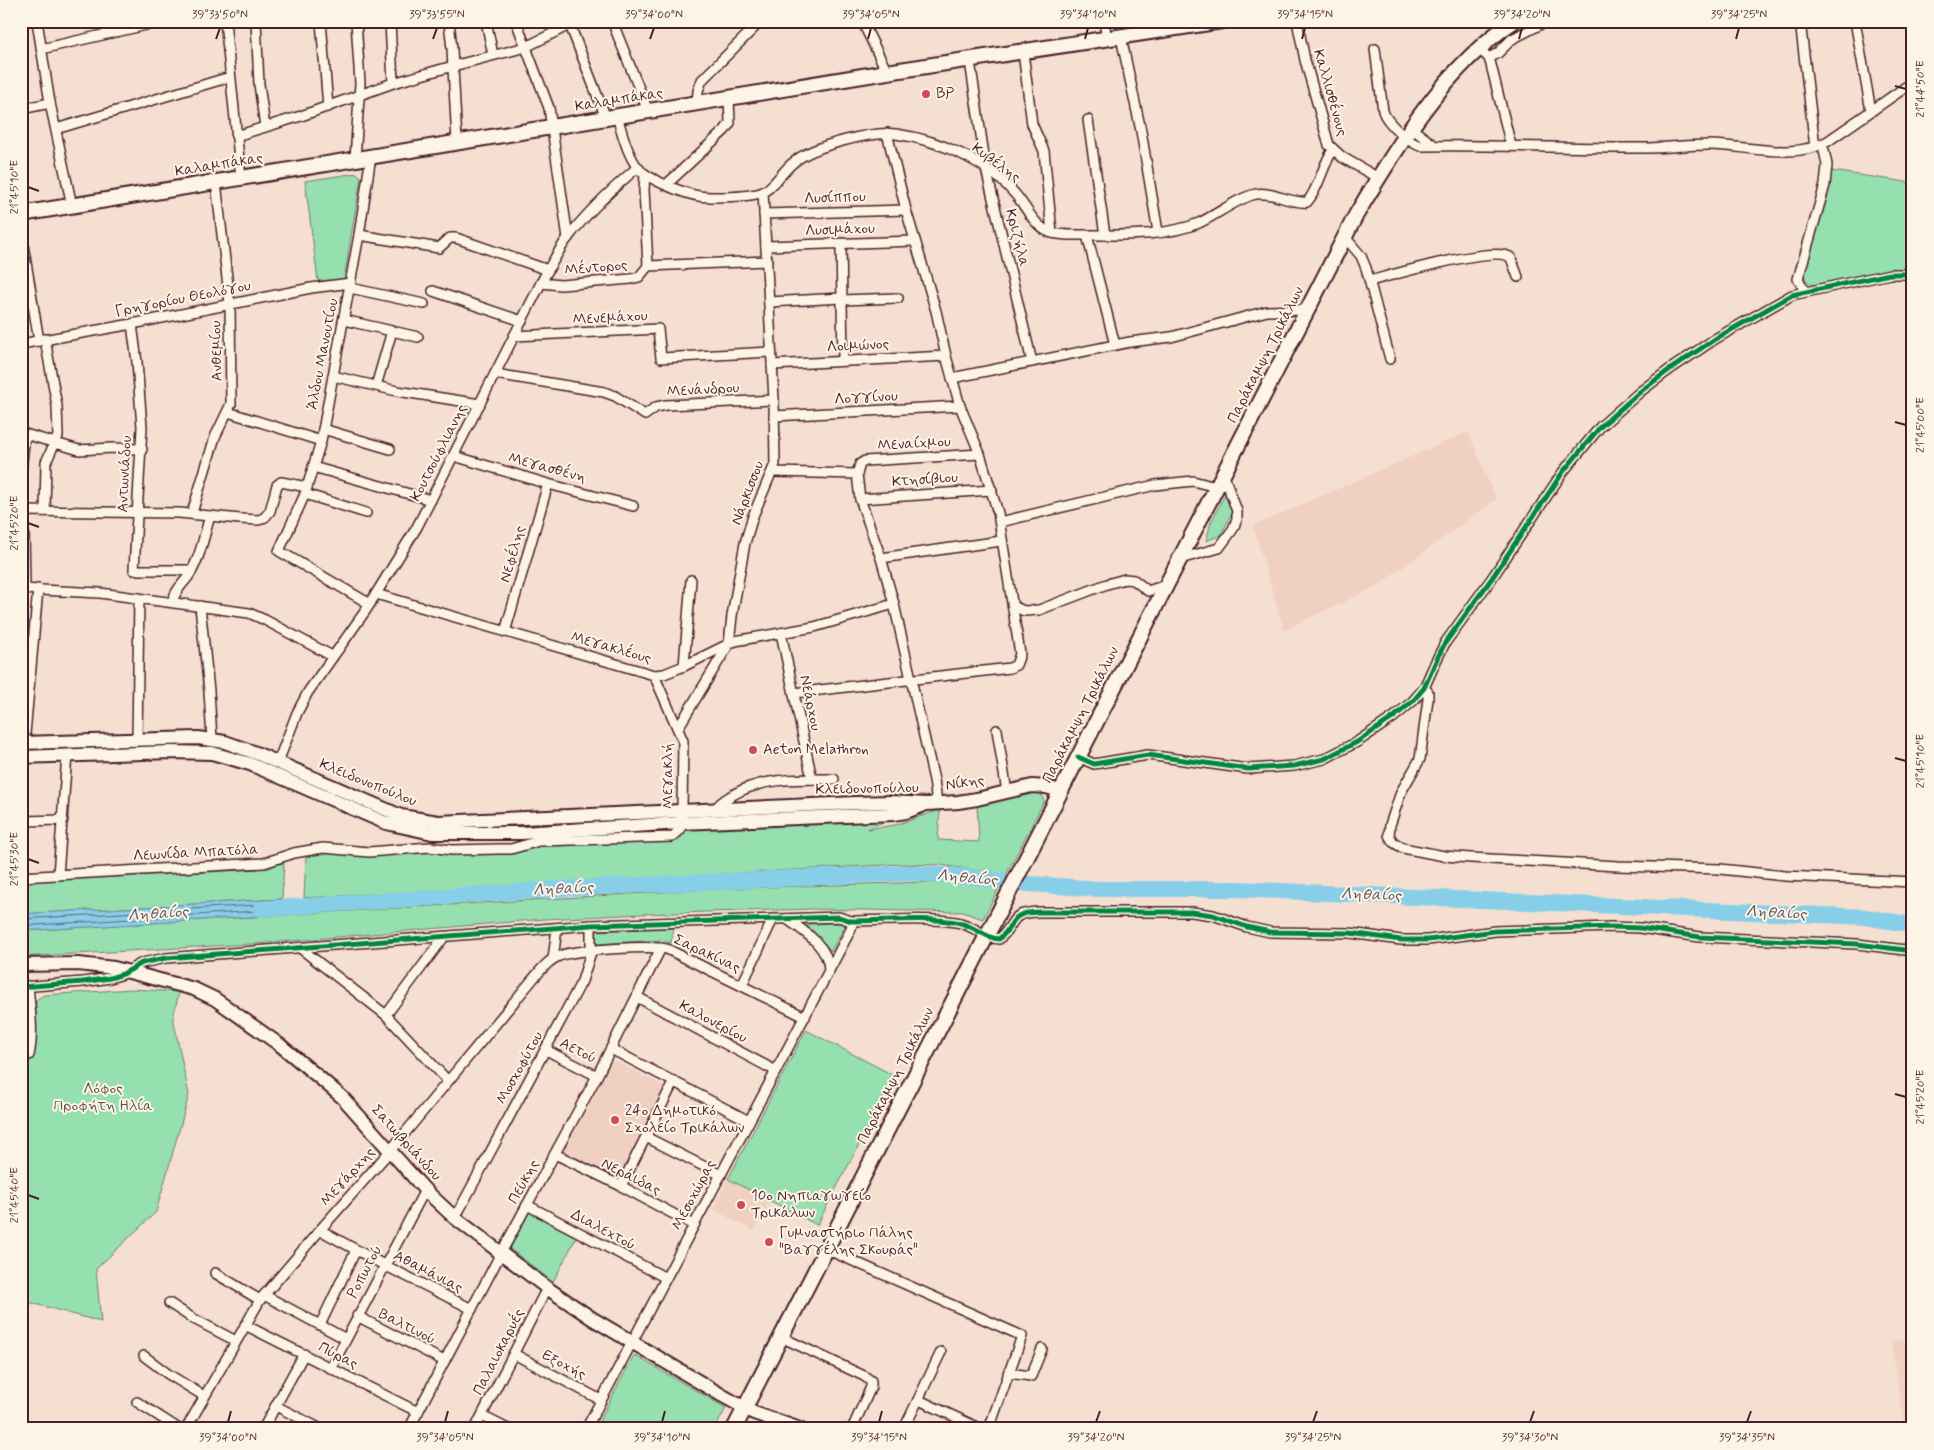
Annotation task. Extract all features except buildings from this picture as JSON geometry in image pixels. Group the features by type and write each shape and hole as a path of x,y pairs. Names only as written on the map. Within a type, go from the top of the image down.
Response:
{"main road":[{"name":"Καλαμπάκας","path":"21,214 887,72 970,61 1222,21"},
{"name":"Παράκαμψη Τρικάλων","path":"734,1429 1345,237 1378,178 1408,132 1441,90 1484,54 1497,21"},
{"name":"Παράκαμψη Τρικάλων","path":"1489,38 1514,21"}],"street":[{"path":"37,21 50,103 72,206"},
{"path":"41,49 164,21"},
{"path":"225,21 241,178"},
{"path":"256,21 259,84 265,127"},
{"path":"322,21 328,107"},
{"path":"355,159 360,82 356,21"},
{"path":"390,21 393,83"},
{"path":"449,21 457,142"},
{"path":"486,21 493,55"},
{"path":"516,21 549,108 568,238"},
{"path":"612,21 648,111"},
{"path":"697,103 698,91 702,80 761,21"},
{"path":"862,21 887,72"},
{"path":"1104,21 1114,38 1142,131 1158,232"},
{"name":"Καλλισθένους","path":"1297,21 1305,60 1326,136 1333,150 1378,178"},
{"path":"1511,146 1494,74 1484,54 1498,53 1512,40 1547,21"},
{"path":"1792,295 1825,185 1827,165 1820,148 1800,21"},
{"path":"1855,21 1871,111"},
{"path":"236,136 328,107 393,83 526,47 573,23 612,117 638,167 645,174 693,195 702,197 763,192"},
{"path":"1375,49 1385,115 1408,132 1434,145 1646,148 1708,145 1786,150 1820,148 1913,82"},
{"path":"1023,52 1032,124 1044,151 1052,233 1105,235 1158,232 1197,224 1253,195 1264,194 1306,202 1311,196 1333,150"},
{"name":"Κριζήλα","path":"970,61 986,169 1032,362"},
{"path":"56,129 230,77"},
{"path":"668,184 725,130 730,122 728,98"},
{"path":"21,110 50,103"},
{"path":"1088,120 1105,235"},
{"path":"794,693 1010,668 1016,665 1020,654 1001,541 1000,522 992,490 980,454 960,406 936,311 906,210 887,133"},
{"name":"Κυβέλης","path":"763,192 794,161 800,158 840,142 887,133 906,136 946,148 973,160 1014,192 1037,223 1052,233"},
{"name":"Άλδου Μανουτίου","path":"370,604 279,551 306,491 321,441 359,235 371,156"},
{"name":"Κουτσούφλιανης","path":"278,762 302,702 332,656 370,604 431,500 548,270 568,238 603,198 638,167"},
{"path":"645,174 644,190 648,266 767,262"},
{"name":"Ανθεμίου","path":"192,513 216,437 231,404 230,304 216,182"},
{"name":"Νάρκισσου","path":"678,728 729,644 744,543 753,516 773,472 776,458 763,192"},
{"name":"Λυσίππου","path":"764,214 906,210"},
{"path":"21,232 57,406 58,436 46,462 45,511"},
{"path":"359,235 439,248 448,239 456,238 548,270"},
{"path":"1087,235 1115,345"},
{"path":"1345,237 1361,256 1370,281 1390,359"},
{"name":"Λυσιμάχου","path":"766,246 915,241"},
{"path":"841,243 843,360"},
{"path":"1370,281 1450,261 1503,253 1512,258 1518,277"},
{"name":"Μέντορος","path":"541,283 561,285 631,279 639,277 648,266"},
{"path":"1078,758 1094,764 1148,755 1248,769 1281,768 1311,763 1336,753 1394,717 1424,688 1441,650 1453,631 1492,578 1563,472 1600,427 1640,391 1715,339 1792,295 1890,274 1913,274"},
{"path":"1798,278 1805,291"},
{"path":"350,285 424,304"},
{"name":"Γρηγορίου Θεολόγου","path":"21,344 310,288 350,285"},
{"path":"433,290 522,321"},
{"path":"769,302 898,298"},
{"path":"952,378 1115,345 1171,337 1267,311 1307,310"},
{"path":"344,320 418,337"},
{"name":"Αντωνιάδου","path":"132,324 138,362 142,449 134,570 191,570"},
{"name":"Μενεμάχου","path":"514,336 658,329 661,358 772,352"},
{"path":"376,386 392,331"},
{"name":"Λοιμώνος","path":"772,365 946,356"},
{"name":"Μενάνδρου","path":"495,374 604,392 615,396 644,414 656,407 666,405 774,400"},
{"path":"333,376 397,391 480,404"},
{"name":"Λογγίνου","path":"774,416 960,406"},
{"path":"228,412 321,441"},
{"path":"323,429 390,449"},
{"path":"21,471 23,433 84,450 112,448 142,449"},
{"name":"Μεναίχμου","path":"857,474 860,464 865,460 980,454"},
{"name":"Μεγασθένη","path":"454,456 548,484 633,506"},
{"path":"313,467 431,500"},
{"path":"773,472 857,474 860,498 881,558 912,678 934,780 932,804"},
{"path":"1180,559 1219,548 1233,529 1237,519 1237,512 1224,474"},
{"path":"1000,522 1155,486 1193,481 1216,487"},
{"path":"21,511 192,513 259,520 270,511 277,485 281,482 366,513"},
{"name":"Νεφέλης","path":"505,632 548,484"},
{"name":"Κτησίβιου","path":"860,498 992,490"},
{"path":"21,516 24,532 23,589 100,593 249,613 332,656"},
{"path":"176,603 173,600 174,594 191,570 210,516"},
{"path":"881,558 1001,541"},
{"path":"1013,606 1024,611 1039,610 1125,579 1134,580 1148,591 1166,585"},
{"path":"684,666 691,580"},
{"path":"22,756 38,589"},
{"name":"Μεγακλέους","path":"376,594 654,674 664,674 729,644 747,638 823,625 894,604"},
{"path":"137,740 138,598"},
{"path":"200,606 212,739"},
{"name":"Νεάρχου","path":"781,633 812,779"},
{"name":"Μεγακλή","path":"654,674 684,745 681,817"},
{"path":"1424,688 1428,692 1428,699 1420,759 1401,792 1389,830 1393,842 1403,848 1444,856 1471,858 1618,866 1714,868 1785,876 1913,882"},
{"name":"Νίκης","path":"997,730 1007,792"},
{"name":"Κλειδονοπούλου","path":"23,743 212,739 233,744 278,762 401,816 438,822 714,816 864,802 932,804"},
{"name":"Κλειδονοπούλου","path":"22,756 172,752 212,753 250,764 375,819 404,828 447,834 537,837 681,817"},
{"path":"58,875 68,755"},
{"path":"714,816 724,800 750,786 762,782 834,779"},
{"name":"Νίκης","path":"932,804 977,799 1039,786 1060,791"},
{"path":"21,821 62,820"},
{"name":"Λεωνίδα Μπατόλα","path":"21,877 264,863 294,853 323,848 369,852 430,847 452,850 511,849 537,837"},
{"path":"21,1059 29,1055 31,1030 25,987 115,977 148,961 166,958 591,925 841,917 851,921 947,921 965,923 990,930 999,939 1016,918 1026,912 1172,911 1202,912 1246,927 1270,932 1350,933 1401,940 1428,940 1494,931 1611,926 1640,928 1700,937 1857,944 1913,951"},
{"path":"786,918 804,931 818,945 829,960 829,971"},
{"path":"742,985 773,920"},
{"name":"Μεσοχώρας","path":"586,1429 850,931 851,921"},
{"name":"Μοσχοφύτου","path":"455,1218 582,981 591,952 591,925"},
{"path":"553,959 557,928"},
{"path":"386,1016 444,937"},
{"path":"300,948 386,1016 448,1081"},
{"name":"Σαρακίνας","path":"591,952 661,948 676,952 805,1017"},
{"name":"Πεύκης","path":"409,1429 501,1253 597,1076 661,948"},
{"path":"553,959 564,954 591,952"},
{"name":"Μεγάρχης","path":"186,1429 262,1298 390,1151 533,979 553,959"},
{"name":"Σατωβριάνδου","path":"21,965 78,964 128,971 194,989 215,999 280,1045 335,1092 425,1190 455,1218 547,1288 593,1320 746,1408 800,1429"},
{"name":"Καλονερίου","path":"637,997 776,1071"},
{"path":"611,1049 749,1121"},
{"name":"Αετού","path":"546,1050 597,1076"},
{"path":"621,1186 674,1082"},
{"path":"646,1136 720,1175"},
{"name":"Νεράιδας","path":"555,1154 621,1186 694,1225"},
{"name":"Ροπωτού","path":"331,1368 425,1190"},
{"name":"Διαλεχτού","path":"527,1205 666,1278"},
{"name":"Αθαμάνιας","path":"320,1230 384,1265 472,1309"},
{"path":"826,1248 1022,1336 989,1429"},
{"path":"320,1325 356,1250"},
{"path":"216,1273 346,1339"},
{"name":"Παλαιοκαρυές","path":"476,1429 547,1288"},
{"path":"169,1303 192,1318 236,1341"},
{"name":"Βαλτινού","path":"357,1316 444,1361"},
{"name":"Πύρας","path":"245,1325 418,1412"},
{"path":"781,1337 864,1376 871,1382 871,1387 852,1429"},
{"path":"1008,1373 1031,1376 1042,1349"},
{"path":"904,1429 941,1352"},
{"path":"263,1429 304,1354"},
{"name":"Εξοχής","path":"514,1354 601,1400"},
{"path":"144,1356 168,1374 204,1396"},
{"path":"919,1400 981,1429"},
{"path":"137,1402 179,1429"},
{"path":"276,1406 321,1429"},
{"path":"482,1416 508,1429"}],"shaded area":[{"path":"1468,432 1496,499 1377,586 1284,630 1253,526"},
{"name":"24ο Δημοτικό Σχολείο Τρικάλων","path":"613,1060 665,1087 617,1180 563,1152"},
{"name":"10ο Νηπιαγωγείο Τρικάλων","path":"728,1179 770,1200 754,1231 713,1209"},
{"path":"1913,1338 1913,1429 1905,1429 1891,1342"}],"green space":[{"path":"1832,171 1913,183 1913,270 1887,271 1817,285 1807,281 1804,270"},
{"path":"357,173 361,177 344,279 318,281 305,181"},
{"path":"1226,492 1232,513 1221,535 1206,541 1211,522"},
{"path":"1030,791 1041,792 1044,801 1006,875 941,865 901,864 304,898 306,855 321,851 658,842 679,840 687,829 890,819 868,829 895,825 940,810 938,840 979,842 977,804"},
{"path":"284,863 282,899 21,914 21,881 269,868"},
{"path":"959,881 1000,886 983,919 962,912 812,909 642,914 545,919 268,943 21,957 21,931 711,889"},
{"path":"844,923 845,926 831,951 806,924"},
{"path":"674,928 671,943 661,940 596,944 596,931"},
{"name":"Λόφος Προφήτη Ηλία","path":"132,989 179,992 173,1018 189,1095 156,1212 96,1269 101,1322 21,1300 21,1074 27,1066 33,1048 36,1029 36,1000 44,995"},
{"path":"806,1030 895,1076 817,1225 728,1179"},
{"path":"530,1211 577,1236 553,1282 510,1249"},
{"path":"634,1355 726,1408 715,1429 595,1429"}],"water":[{"name":"Ληθαίος","path":"282,899 282,915 21,931 21,914"}],"waterway":[{"name":"Ληθαίος","path":"261,909 575,888 909,873 1098,889 1236,889 1865,917 1913,925"}],"cycle path":[{"path":"1078,757 1094,764 1148,755 1248,769 1294,766 1324,759 1357,742 1394,717 1413,701 1424,688 1445,643 1492,578 1563,472 1600,427 1641,391 1715,339 1792,295 1890,274 1913,274"},
{"path":"21,987 110,978 123,974 142,963 166,958 591,925 839,917 851,921 931,920 962,923 989,937 999,939 1017,917 1039,912 1192,912 1213,915 1247,927 1270,932 1350,933 1401,940 1428,940 1495,931 1611,927 1640,928 1700,937 1857,944 1913,951"}],"place":[{"name":"BP","path":"926,94"},
{"name":"Aeton Melathron","path":"753,750"},
{"name":"24ο Δημοτικό Σχολείο Τρικάλων","path":"615,1120"},
{"name":"10ο Νηπιαγωγείο Τρικάλων","path":"741,1205"},
{"name":"Γυμναστήριο Πάλης \"Βαγγέλης Σκουράς\"","path":"769,1242"}]}
